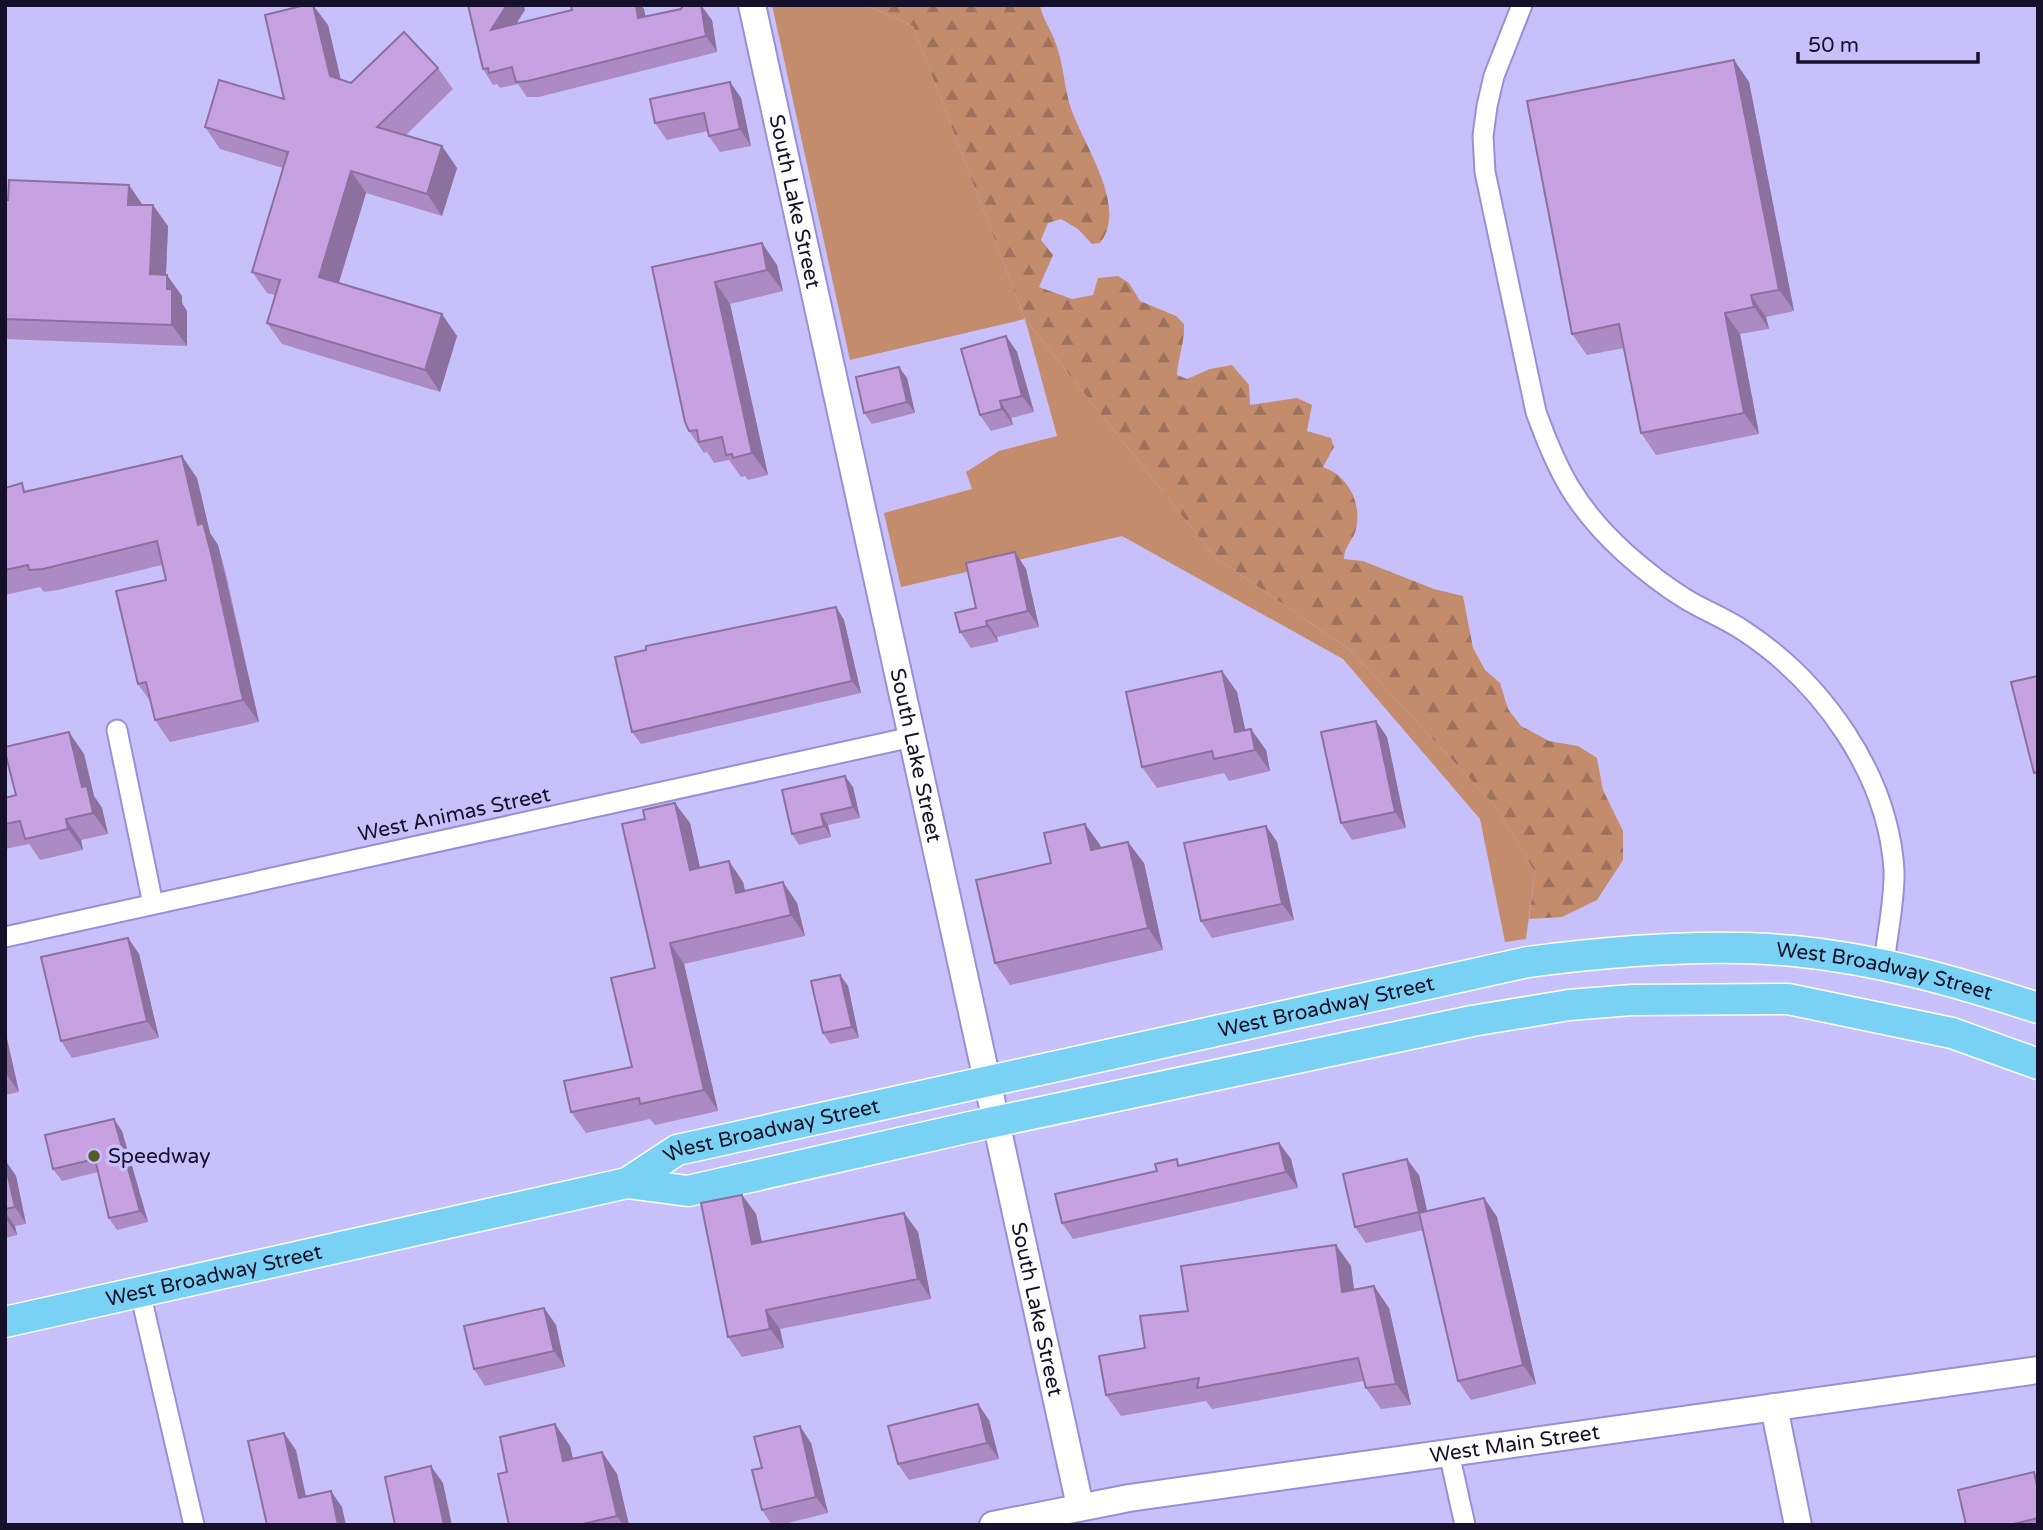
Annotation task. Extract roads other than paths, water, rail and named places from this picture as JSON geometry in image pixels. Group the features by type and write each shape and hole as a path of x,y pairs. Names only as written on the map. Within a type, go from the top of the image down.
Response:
{"main road":[{"name":"South Lake Street","path":"752,5 1080,1506"},
{"name":"West Broadway Street","path":"5,1322 627,1182 677,1150 987,1084 1462,974 1540,961 1661,949 1793,951 1884,965 1962,983 2038,1008"},
{"name":"West Broadway Street","path":"627,1182 688,1191 997,1121 1472,1021 1557,1007 1632,1000 1788,999 1952,1033 2038,1064"},
{"name":"West Main Street","path":"993,1525 1080,1506 2038,1370"},
{"path":"1774,1407 1798,1525"}],"street":[{"path":"1522,5 1493,76 1483,136 1485,172 1530,385 1549,448 1562,479 1583,508 1624,552 1685,599 1725,619 1772,650 1798,674 1839,725 1868,774 1888,839 1894,870 1884,965"},
{"path":"117,730 153,904"},
{"name":"West Animas Street","path":"5,937 912,737"},
{"path":"140,1292 194,1525"},
{"path":"1449,1453 1465,1525"}],"place":[{"name":"Speedway","path":"94,1156"}]}
